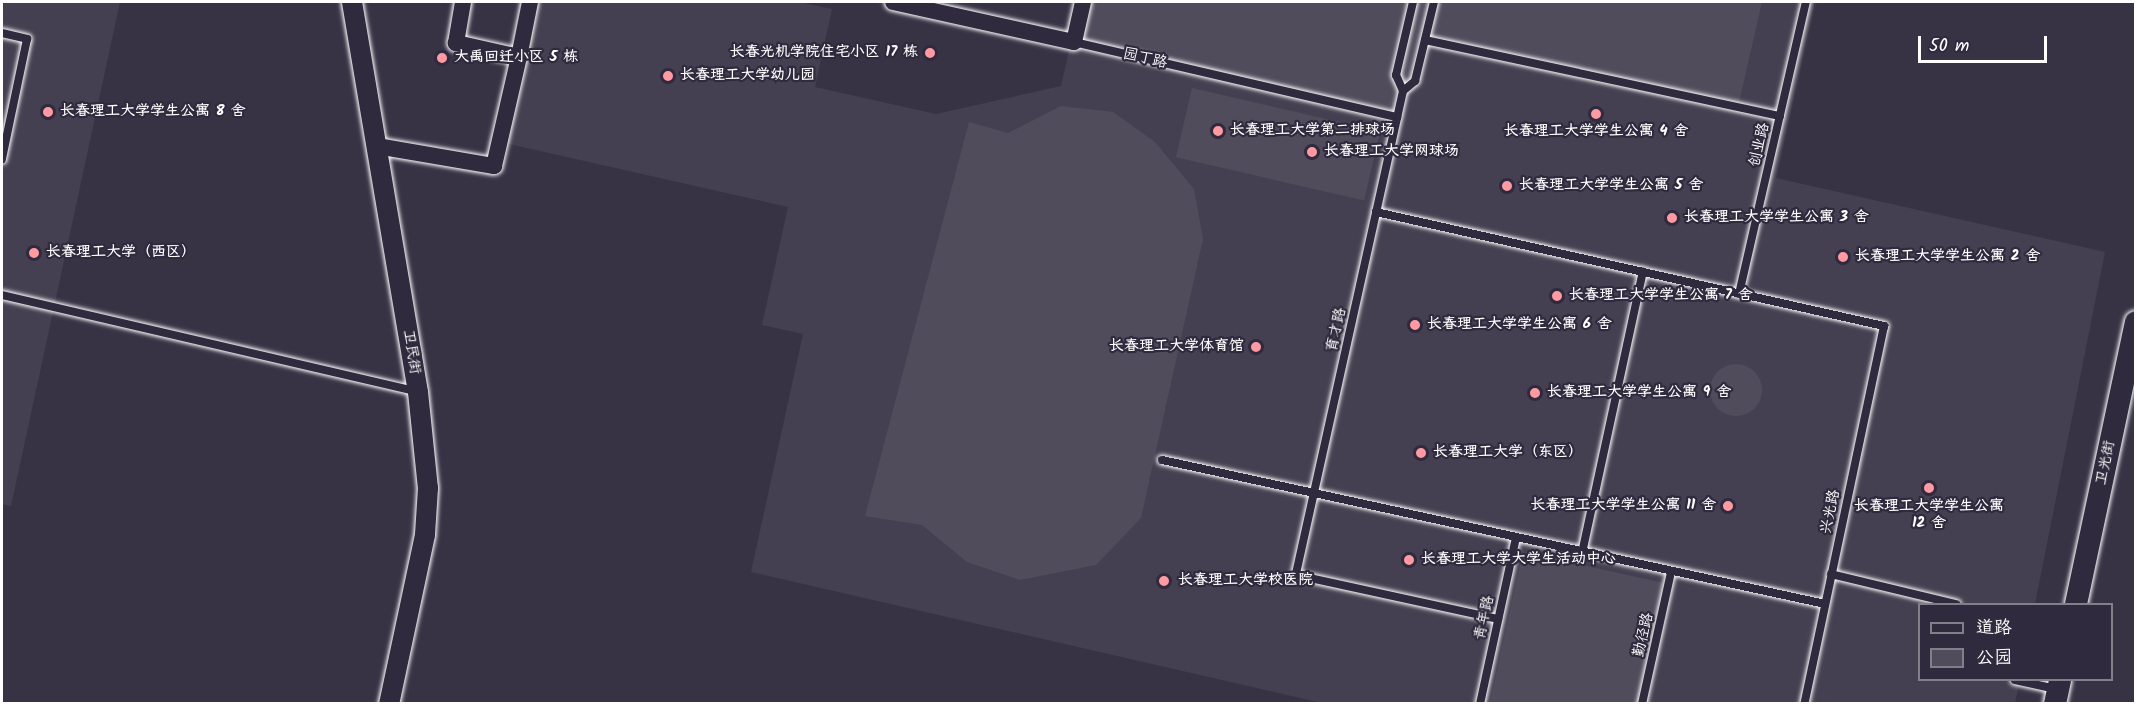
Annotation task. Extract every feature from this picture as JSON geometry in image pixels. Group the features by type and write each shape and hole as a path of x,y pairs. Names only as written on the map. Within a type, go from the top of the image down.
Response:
{"main road":[{"name":"卫光街","path":"2076,603 2136,322"}],"street":[{"name":"卫民街","path":"352,2 418,392 428,488 425,535 389,704"},
{"path":"463,2 456,43 519,57"},
{"path":"377,146 494,166 530,2"},
{"name":"园丁路","path":"893,2 1074,42"},
{"path":"1074,42 1083,2"}],"lane":[{"name":"育才路","path":"1413,2 1396,75 1403,91 1296,575 1498,619"},
{"name":"育才路","path":"1403,91 1415,81 1434,2"},
{"name":"创业路","path":"1739,294 1806,2"},
{"path":"2,33 27,39 2,159"},
{"path":"1425,40 1780,116"},
{"name":"园丁路","path":"1074,42 1397,117"},
{"path":"1376,212 1739,294"},
{"path":"1582,553 1643,272"},
{"name":"兴光路","path":"1739,294 1884,326 1804,704"},
{"path":"2,295 418,392"},
{"path":"1162,460 1671,573 1825,604"},
{"name":"青年路","path":"1480,704 1516,538"},
{"name":"勤径路","path":"1642,704 1671,573"},
{"path":"1831,574 1952,603"},
{"path":"2019,681 2058,691"}],"shaded area":[{"name":"长春理工大学（西区）","path":"2,2 120,2 11,506 2,504"},
{"name":"长春理工大学（东区）","path":"536,2 799,2 832,9 815,87 936,114 1061,86 1080,2 1815,2 1776,178 2105,252 2035,603 1918,603 1918,681 2020,681 2015,703 1322,703 751,572 803,334 762,325 788,207 505,143"}],"green space":[{"path":"1083,2 1762,2 1738,107 1425,40 1415,81 1403,91 1397,117 1074,42"},
{"name":"长春理工大学网球场","path":"1192,88 1380,131 1364,201 1176,157"},
{"path":"1061,106 1113,112 1155,142 1194,189 1203,239 1141,518 1096,565 1020,580 967,562 922,525 865,516 969,122 1008,133"},
{"path":"1731,364 1741,364 1755,371 1762,390 1755,409 1741,416 1731,416 1721,412 1714,405 1710,395 1710,385 1714,375 1721,368"},
{"path":"1523,552 1664,583 1638,703 1490,704"}],"place":[{"name":"长春光机学院住宅小区 17 栋","path":"930,53"},
{"name":"大禹回迁小区 5 栋","path":"442,58"},
{"name":"长春理工大学幼儿园","path":"668,76"},
{"name":"长春理工大学学生公寓 8 舍","path":"48,112"},
{"name":"长春理工大学学生公寓 4 舍","path":"1596,114"},
{"name":"长春理工大学第二排球场","path":"1218,131"},
{"name":"长春理工大学网球场","path":"1312,152"},
{"name":"长春理工大学学生公寓 5 舍","path":"1507,186"},
{"name":"长春理工大学学生公寓 3 舍","path":"1672,218"},
{"name":"长春理工大学（西区）","path":"34,253"},
{"name":"长春理工大学学生公寓 2 舍","path":"1843,257"},
{"name":"长春理工大学学生公寓 7 舍","path":"1557,296"},
{"name":"长春理工大学学生公寓 6 舍","path":"1415,325"},
{"name":"长春理工大学体育馆","path":"1256,347"},
{"name":"长春理工大学学生公寓 9 舍","path":"1535,393"},
{"name":"长春理工大学（东区）","path":"1421,453"},
{"name":"长春理工大学学生公寓 12 舍","path":"1929,488"},
{"name":"长春理工大学学生公寓 11 舍","path":"1728,506"},
{"name":"长春理工大学大学生活动中心","path":"1409,560"},
{"name":"长春理工大学校医院","path":"1164,581"}]}
